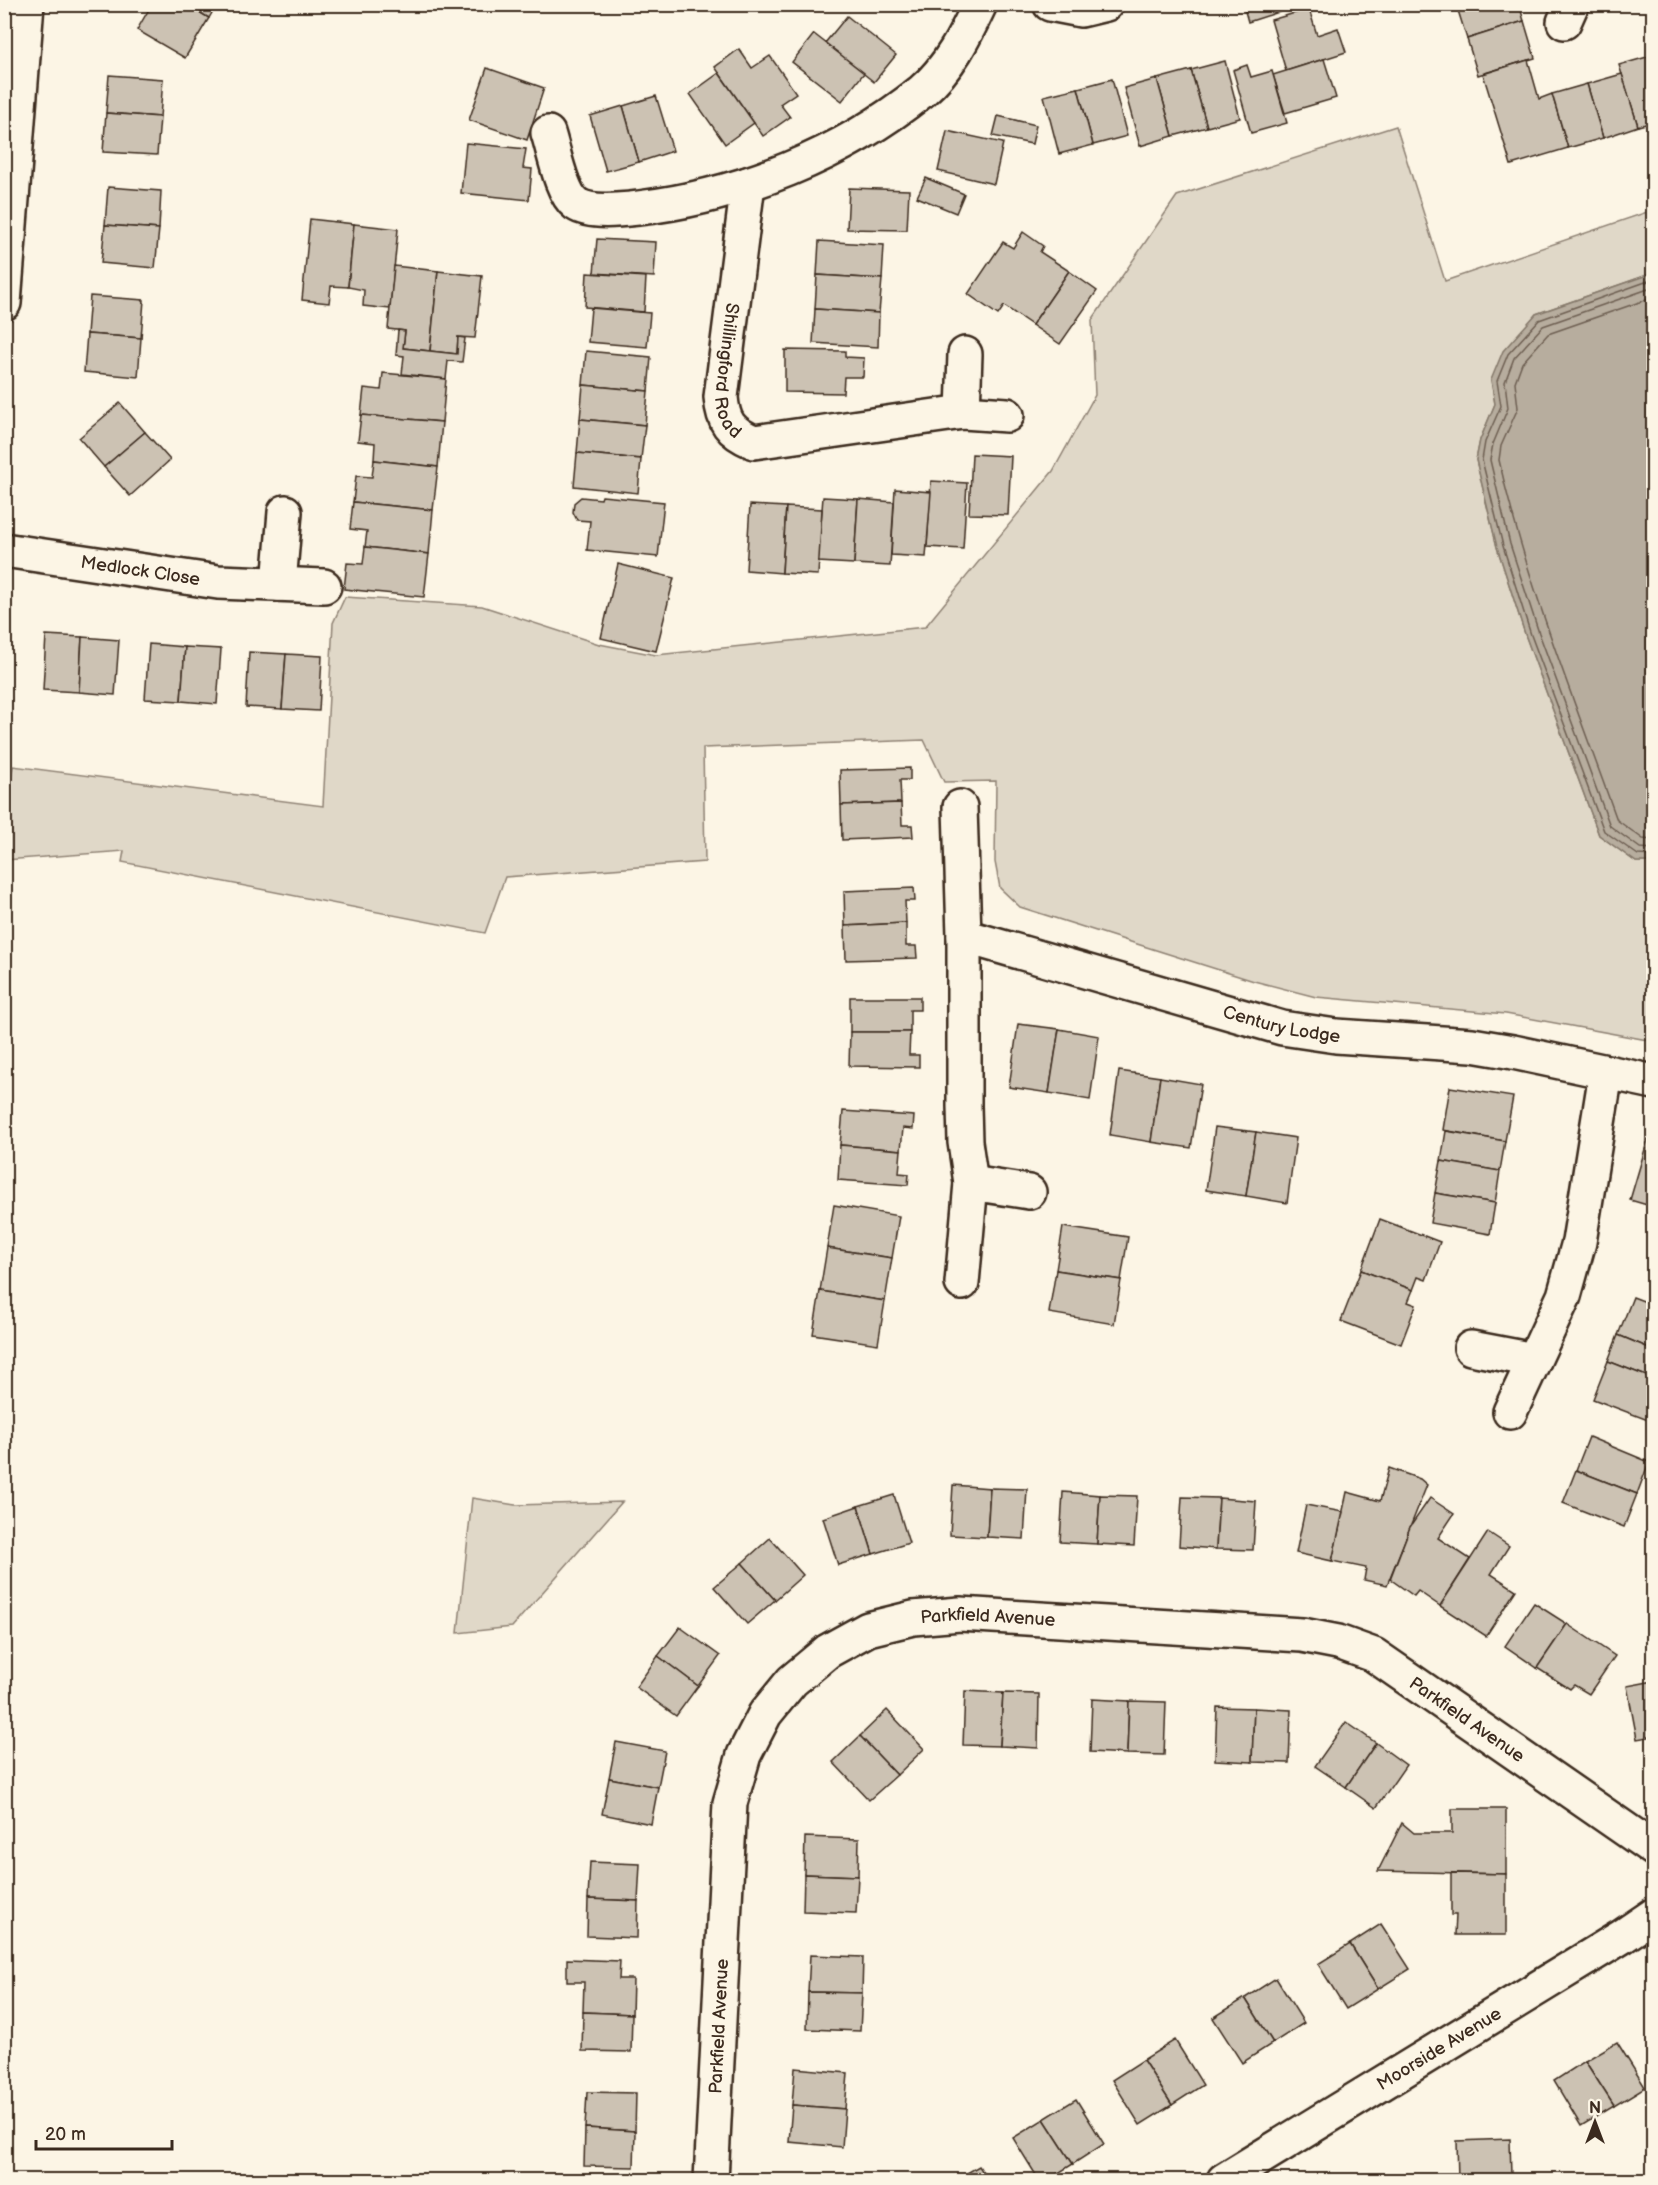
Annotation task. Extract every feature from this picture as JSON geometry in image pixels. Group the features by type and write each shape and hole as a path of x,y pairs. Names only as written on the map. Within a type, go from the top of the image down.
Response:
{"street":[{"path":"4,303 27,4"},
{"path":"548,133 567,192 576,204 598,210 660,206 748,184 823,153 878,123 924,89 958,49 980,4"},
{"path":"1050,4 1081,10 1106,4"},
{"name":"Shillingford Road","path":"748,184 721,397 722,414 730,428 741,437 754,442 963,412 1007,416"},
{"path":"963,412 965,354"},
{"path":"279,584 285,512"},
{"name":"Medlock Close","path":"4,550 218,582 324,586"},
{"path":"960,807 964,936 963,1106 971,1184 962,1283"},
{"name":"Century Lodge","path":"964,936 1282,1028 1336,1035 1472,1046 1513,1052 1653,1082"},
{"path":"1510,1412 1564,1296 1579,1242 1606,1073"},
{"path":"971,1184 1029,1192"},
{"path":"1471,1348 1534,1360"},
{"name":"Parkfield Avenue","path":"711,2181 730,1803 744,1755 765,1714 792,1681 828,1651 868,1629 913,1618 960,1614 1302,1635 1338,1642 1374,1655 1653,1849"},
{"name":"Moorside Avenue","path":"1224,2181 1268,2169 1653,1915"}],"shaded area":[{"path":"1396,126 1445,281 1653,210 1653,273 1536,314 1491,380 1495,404 1480,440 1476,460 1497,547 1526,637 1599,835 1636,862 1653,862 1653,1041 1506,1014 1316,997 1254,981 1020,907 1000,888 995,862 996,781 944,782 924,740 703,748 705,862 505,877 485,933 122,862 124,851 5,860 5,818 13,766 323,806 333,623 345,597 482,606 599,644 656,655 925,627 1053,471 1095,395 1092,320 1177,196"},
{"path":"472,1498 515,1505 622,1502 512,1627 458,1633"}],"water":[{"path":"1653,273 1654,862 1636,862 1599,835 1526,637 1497,547 1476,460 1480,440 1495,404 1491,380 1503,351 1536,314"}],"building":[{"path":"152,4 186,4 209,18 185,58 137,30"},
{"path":"186,4 217,4 209,18"},
{"path":"1243,4 1304,4 1248,22"},
{"path":"1456,4 1519,4 1524,21 1467,39"},
{"path":"1309,9 1317,35 1338,28 1346,52 1286,71 1271,20"},
{"path":"847,16 896,55 874,82 825,43"},
{"path":"1524,21 1535,58 1478,75 1467,39"},
{"path":"814,34 864,73 842,101 792,62"},
{"path":"739,49 752,68 770,56 796,93 780,104 790,117 763,136 715,67"},
{"path":"1654,55 1654,122 1638,126 1619,65"},
{"path":"1324,59 1336,98 1285,113 1273,75"},
{"path":"1528,60 1539,99 1552,94 1568,148 1511,165 1483,74"},
{"path":"1225,61 1240,118 1207,127 1191,70"},
{"path":"1247,65 1251,77 1272,71 1287,123 1251,133 1233,70"},
{"path":"487,68 544,88 527,140 469,120"},
{"path":"1191,70 1207,127 1173,136 1157,79"},
{"path":"719,73 754,123 725,144 690,94"},
{"path":"1622,74 1638,126 1603,138 1587,84"},
{"path":"109,75 163,79 160,117 106,113"},
{"path":"1112,79 1127,136 1093,145 1078,88"},
{"path":"1157,79 1173,136 1140,146 1124,88"},
{"path":"1587,84 1603,138 1568,148 1552,94"},
{"path":"1078,88 1093,145 1059,154 1044,96"},
{"path":"656,96 673,151 639,162 623,106"},
{"path":"623,106 639,162 606,171 590,116"},
{"path":"106,113 160,117 157,155 103,152"},
{"path":"998,116 1036,125 1032,144 993,136"},
{"path":"947,131 1003,143 994,184 938,171"},
{"path":"466,143 526,149 523,168 532,169 529,200 461,193"},
{"path":"926,178 964,194 956,213 917,197"},
{"path":"108,187 161,191 159,229 105,225"},
{"path":"849,188 909,190 907,230 847,229"},
{"path":"310,219 354,224 348,287 331,286 329,303 302,300"},
{"path":"354,224 398,229 390,309 363,306 364,290 348,287"},
{"path":"105,225 159,229 155,268 101,263"},
{"path":"1023,232 1043,246 1040,252 1069,271 1032,325 1004,306 998,315 968,294 1003,242 1013,248"},
{"path":"597,239 656,242 654,277 594,273"},
{"path":"819,241 884,245 882,279 817,275"},
{"path":"394,266 438,271 430,351 403,348 405,331 388,329"},
{"path":"438,271 482,276 475,338 458,337 457,354 430,351"},
{"path":"1069,271 1097,291 1060,344 1032,325"},
{"path":"587,273 646,277 644,312 585,307"},
{"path":"817,275 882,279 879,313 815,309"},
{"path":"90,296 144,300 141,338 87,334"},
{"path":"591,308 650,313 647,347 588,342"},
{"path":"815,309 879,313 878,347 813,343"},
{"path":"398,330 405,331 403,348 457,354 458,337 465,338 462,362 448,361 446,379 402,374 404,356 396,355"},
{"path":"87,334 141,338 138,377 84,372"},
{"path":"785,350 845,351 845,357 864,358 863,377 844,377 843,393 785,392"},
{"path":"586,351 651,357 648,391 583,385"},
{"path":"383,373 446,379 442,422 361,415 364,388 381,390"},
{"path":"583,385 648,391 645,425 580,419"},
{"path":"120,403 145,432 104,467 79,438"},
{"path":"361,415 442,422 438,467 374,460 375,443 358,441"},
{"path":"580,419 645,425 641,459 577,453"},
{"path":"145,432 170,460 130,496 104,467"},
{"path":"577,453 641,459 638,493 574,486"},
{"path":"972,454 1011,456 1008,515 969,514"},
{"path":"374,460 438,467 433,510 353,502 356,476 372,477"},
{"path":"931,481 967,483 963,549 927,547"},
{"path":"895,489 931,492 926,557 891,555"},
{"path":"602,496 664,502 658,557 587,550 590,521 577,520 573,512 574,503 581,497 601,499"},
{"path":"823,497 858,499 854,564 818,562"},
{"path":"858,499 894,502 890,566 854,564"},
{"path":"353,502 433,510 429,554 365,547 367,531 350,529"},
{"path":"750,505 786,507 782,573 746,570"},
{"path":"786,507 822,509 818,575 782,573"},
{"path":"365,547 429,554 424,597 344,589 347,563 363,564"},
{"path":"618,564 674,578 656,651 601,638"},
{"path":"46,635 82,637 79,692 43,690"},
{"path":"82,637 119,640 115,695 79,692"},
{"path":"149,644 185,647 181,701 145,699"},
{"path":"185,647 221,649 217,704 181,701"},
{"path":"249,652 286,654 282,709 246,707"},
{"path":"286,654 322,656 319,711 282,709"},
{"path":"910,768 910,780 900,780 901,803 841,805 840,770"},
{"path":"901,803 902,825 912,825 913,837 842,840 841,805"},
{"path":"914,888 915,901 905,901 906,923 845,926 844,891"},
{"path":"906,923 906,946 916,946 917,958 846,960 845,926"},
{"path":"850,997 920,997 920,1010 910,1010 910,1032 850,1032"},
{"path":"1018,1024 1059,1029 1049,1093 1009,1087"},
{"path":"1059,1029 1099,1036 1090,1100 1049,1093"},
{"path":"850,1032 910,1032 909,1055 919,1055 919,1067 849,1066"},
{"path":"1119,1071 1160,1077 1151,1142 1110,1135"},
{"path":"1160,1077 1201,1084 1191,1148 1151,1142"},
{"path":"1450,1087 1513,1097 1505,1141 1443,1130"},
{"path":"843,1111 914,1116 913,1129 903,1128 901,1150 840,1145"},
{"path":"1215,1127 1256,1132 1246,1196 1206,1190"},
{"path":"1446,1131 1505,1141 1500,1171 1441,1161"},
{"path":"1256,1132 1296,1138 1287,1203 1246,1196"},
{"path":"1648,1139 1654,1141 1654,1207 1630,1200"},
{"path":"840,1145 901,1150 899,1173 909,1174 908,1185 838,1180"},
{"path":"1441,1161 1500,1171 1495,1203 1435,1193"},
{"path":"1435,1193 1495,1203 1490,1234 1430,1223"},
{"path":"834,1205 899,1216 892,1258 827,1248"},
{"path":"1380,1219 1440,1242 1426,1280 1418,1277 1413,1290 1361,1270"},
{"path":"1063,1227 1128,1237 1121,1280 1056,1270"},
{"path":"827,1248 892,1258 885,1301 820,1291"},
{"path":"1056,1270 1121,1280 1114,1324 1049,1313"},
{"path":"1361,1270 1413,1290 1408,1302 1416,1305 1401,1344 1341,1321"},
{"path":"820,1291 885,1301 878,1344 813,1334"},
{"path":"1633,1297 1654,1305 1654,1350 1618,1335"},
{"path":"1618,1335 1654,1350 1654,1379 1608,1361"},
{"path":"1608,1361 1654,1379 1653,1422 1593,1399"},
{"path":"1589,1437 1649,1462 1637,1494 1576,1470"},
{"path":"1389,1468 1420,1479 1427,1485 1387,1585 1364,1580 1366,1568 1332,1561 1347,1492 1380,1501"},
{"path":"1576,1470 1637,1494 1624,1527 1563,1503"},
{"path":"953,1485 990,1488 987,1537 950,1535"},
{"path":"990,1488 1027,1489 1024,1539 987,1537"},
{"path":"1063,1492 1100,1495 1097,1544 1060,1542"},
{"path":"894,1495 909,1543 873,1554 858,1506"},
{"path":"1100,1495 1137,1496 1134,1546 1097,1544"},
{"path":"1182,1497 1219,1498 1216,1549 1179,1546"},
{"path":"1219,1498 1256,1501 1253,1550 1216,1549"},
{"path":"1430,1498 1454,1514 1438,1538 1470,1559 1440,1606 1418,1591 1414,1596 1390,1579 1410,1527"},
{"path":"1306,1505 1343,1512 1332,1561 1296,1553"},
{"path":"858,1506 873,1554 838,1565 823,1518"},
{"path":"1488,1532 1509,1546 1491,1574 1516,1590 1486,1636 1440,1606"},
{"path":"770,1538 803,1575 775,1600 742,1563"},
{"path":"742,1563 775,1600 747,1624 714,1587"},
{"path":"1534,1603 1567,1624 1537,1668 1505,1646"},
{"path":"1567,1624 1615,1656 1589,1694 1574,1685 1570,1689 1537,1668"},
{"path":"680,1627 720,1656 698,1686 658,1656"},
{"path":"658,1656 698,1686 676,1716 636,1687"},
{"path":"1654,1681 1654,1736 1637,1739 1627,1686"},
{"path":"965,1691 1003,1693 1000,1746 963,1745"},
{"path":"1003,1693 1039,1694 1038,1748 1000,1746"},
{"path":"1092,1699 1129,1701 1127,1754 1090,1752"},
{"path":"1129,1701 1166,1702 1164,1755 1127,1754"},
{"path":"1217,1707 1254,1708 1252,1762 1215,1760"},
{"path":"1254,1708 1291,1710 1289,1763 1252,1762"},
{"path":"887,1710 924,1749 897,1775 860,1736"},
{"path":"1346,1722 1376,1743 1346,1787 1315,1766"},
{"path":"860,1736 897,1775 869,1800 833,1762"},
{"path":"616,1742 665,1751 658,1787 609,1778"},
{"path":"1376,1743 1406,1765 1376,1808 1346,1787"},
{"path":"609,1778 658,1787 651,1824 602,1814"},
{"path":"1452,1809 1506,1809 1506,1874 1378,1871 1402,1823 1414,1833 1452,1833"},
{"path":"805,1837 859,1839 858,1876 804,1874"},
{"path":"590,1862 640,1864 638,1901 588,1899"},
{"path":"1451,1873 1506,1874 1506,1935 1455,1935 1456,1915 1451,1915"},
{"path":"804,1874 858,1876 856,1913 803,1911"},
{"path":"588,1899 638,1901 637,1938 587,1936"},
{"path":"1381,1924 1410,1969 1378,1989 1350,1944"},
{"path":"1350,1944 1378,1989 1346,2009 1318,1964"},
{"path":"810,1955 863,1957 862,1993 808,1992"},
{"path":"567,1959 620,1961 619,1979 633,1979 632,2014 583,2012 584,1982 567,1982"},
{"path":"1276,1978 1304,2023 1273,2043 1245,1998"},
{"path":"808,1992 862,1993 860,2031 807,2029"},
{"path":"1245,1998 1273,2043 1242,2063 1213,2018"},
{"path":"583,2012 632,2014 631,2052 582,2051"},
{"path":"1175,2040 1203,2085 1172,2105 1143,2060"},
{"path":"1617,2042 1645,2087 1614,2106 1585,2061"},
{"path":"1143,2060 1172,2105 1140,2125 1112,2080"},
{"path":"1585,2061 1614,2106 1581,2126 1554,2081"},
{"path":"795,2068 848,2073 845,2109 792,2105"},
{"path":"587,2092 636,2093 635,2131 585,2128"},
{"path":"1076,2099 1104,2144 1073,2164 1044,2119"},
{"path":"792,2105 845,2109 842,2147 789,2142"},
{"path":"1044,2119 1073,2164 1047,2180 1039,2180 1013,2138"},
{"path":"585,2128 635,2131 634,2167 584,2166"},
{"path":"1510,2139 1511,2176 1458,2179 1457,2141"},
{"path":"979,2166 988,2180 955,2180"},
{"path":"1511,2176 1512,2180 1458,2180 1458,2179"}]}
